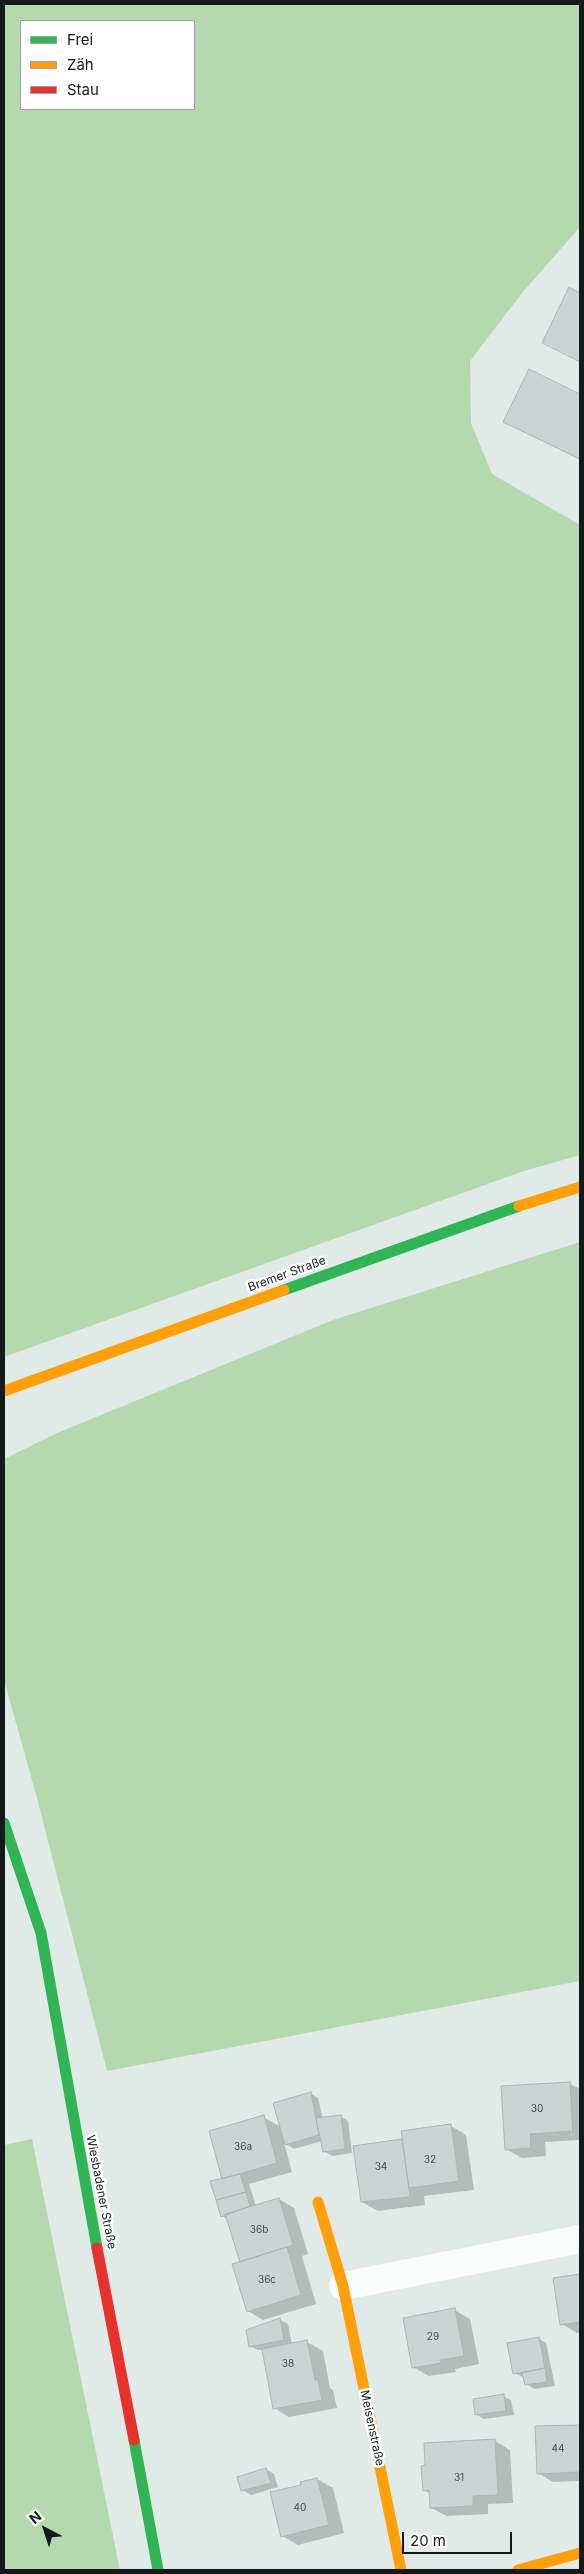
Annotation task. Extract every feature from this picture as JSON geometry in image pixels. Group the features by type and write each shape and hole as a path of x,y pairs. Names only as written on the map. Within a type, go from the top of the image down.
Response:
{"street":[{"name":"Bremer Straße","path":"4,1391 502,1211 580,1187"},
{"name":"Wiesbadener Straße","path":"4,1823 41,1933 70,2107 158,2570"},
{"name":"Meisenstraße","path":"318,2202 343,2286 401,2570"},
{"path":"343,2286 580,2239"},
{"path":"518,2570 580,2553"}],"green space":[{"path":"4,4 580,4 580,227 522,293 470,361 471,423 492,474 580,525 580,1155 524,1171 4,1357"},
{"path":"580,1242 580,1981 107,2071 37,1798 4,1680 4,1459 57,1433 333,1320"},
{"path":"32,2139 120,2570 4,2570 4,2145"}],"building":[{"path":"569,287 580,293 580,362 542,343"},
{"path":"529,369 580,394 580,459 503,422"},
{"path":"570,2082 573,2138 571,2138 571,2131 530,2134 531,2148 505,2150 501,2086"},
{"path":"311,2092 319,2135 285,2145 273,2103"},
{"path":"264,2115 277,2163 222,2179 209,2131"},
{"path":"341,2115 345,2149 323,2152 316,2118"},
{"path":"451,2124 459,2181 409,2188 401,2131"},
{"path":"402,2139 410,2197 361,2202 353,2146"},
{"path":"240,2174 246,2192 216,2200 210,2181"},
{"path":"246,2192 250,2206 221,2217 216,2200"},
{"path":"279,2198 293,2245 240,2262 225,2214"},
{"path":"287,2247 301,2295 247,2312 232,2264"},
{"path":"580,2274 580,2322 560,2325 553,2278"},
{"path":"455,2308 464,2356 440,2360 441,2363 412,2368 403,2318"},
{"path":"280,2318 284,2340 249,2347 246,2330"},
{"path":"539,2337 545,2368 513,2374 507,2343"},
{"path":"307,2340 315,2380 318,2380 322,2400 273,2409 262,2349"},
{"path":"545,2368 547,2382 525,2385 522,2373"},
{"path":"504,2394 506,2411 475,2415 473,2399"},
{"path":"580,2425 580,2472 537,2474 535,2426"},
{"path":"495,2439 498,2495 473,2496 473,2506 430,2508 429,2490 423,2491 421,2466 425,2465 424,2443"},
{"path":"266,2468 271,2483 241,2491 237,2477"},
{"path":"317,2478 329,2525 281,2537 270,2492 301,2485 300,2482"}],"traffic: fast":[{"path":"284,1290 519,1206"},
{"path":"4,1823 41,1933 97,2248"},
{"path":"134,2440 158,2570"}],"traffic: slow":[{"path":"519,1206 580,1187"},
{"path":"4,1391 284,1290"},
{"path":"318,2202 343,2286 401,2570"},
{"path":"518,2570 580,2553"}],"traffic: jam":[{"path":"97,2248 134,2440"}]}
